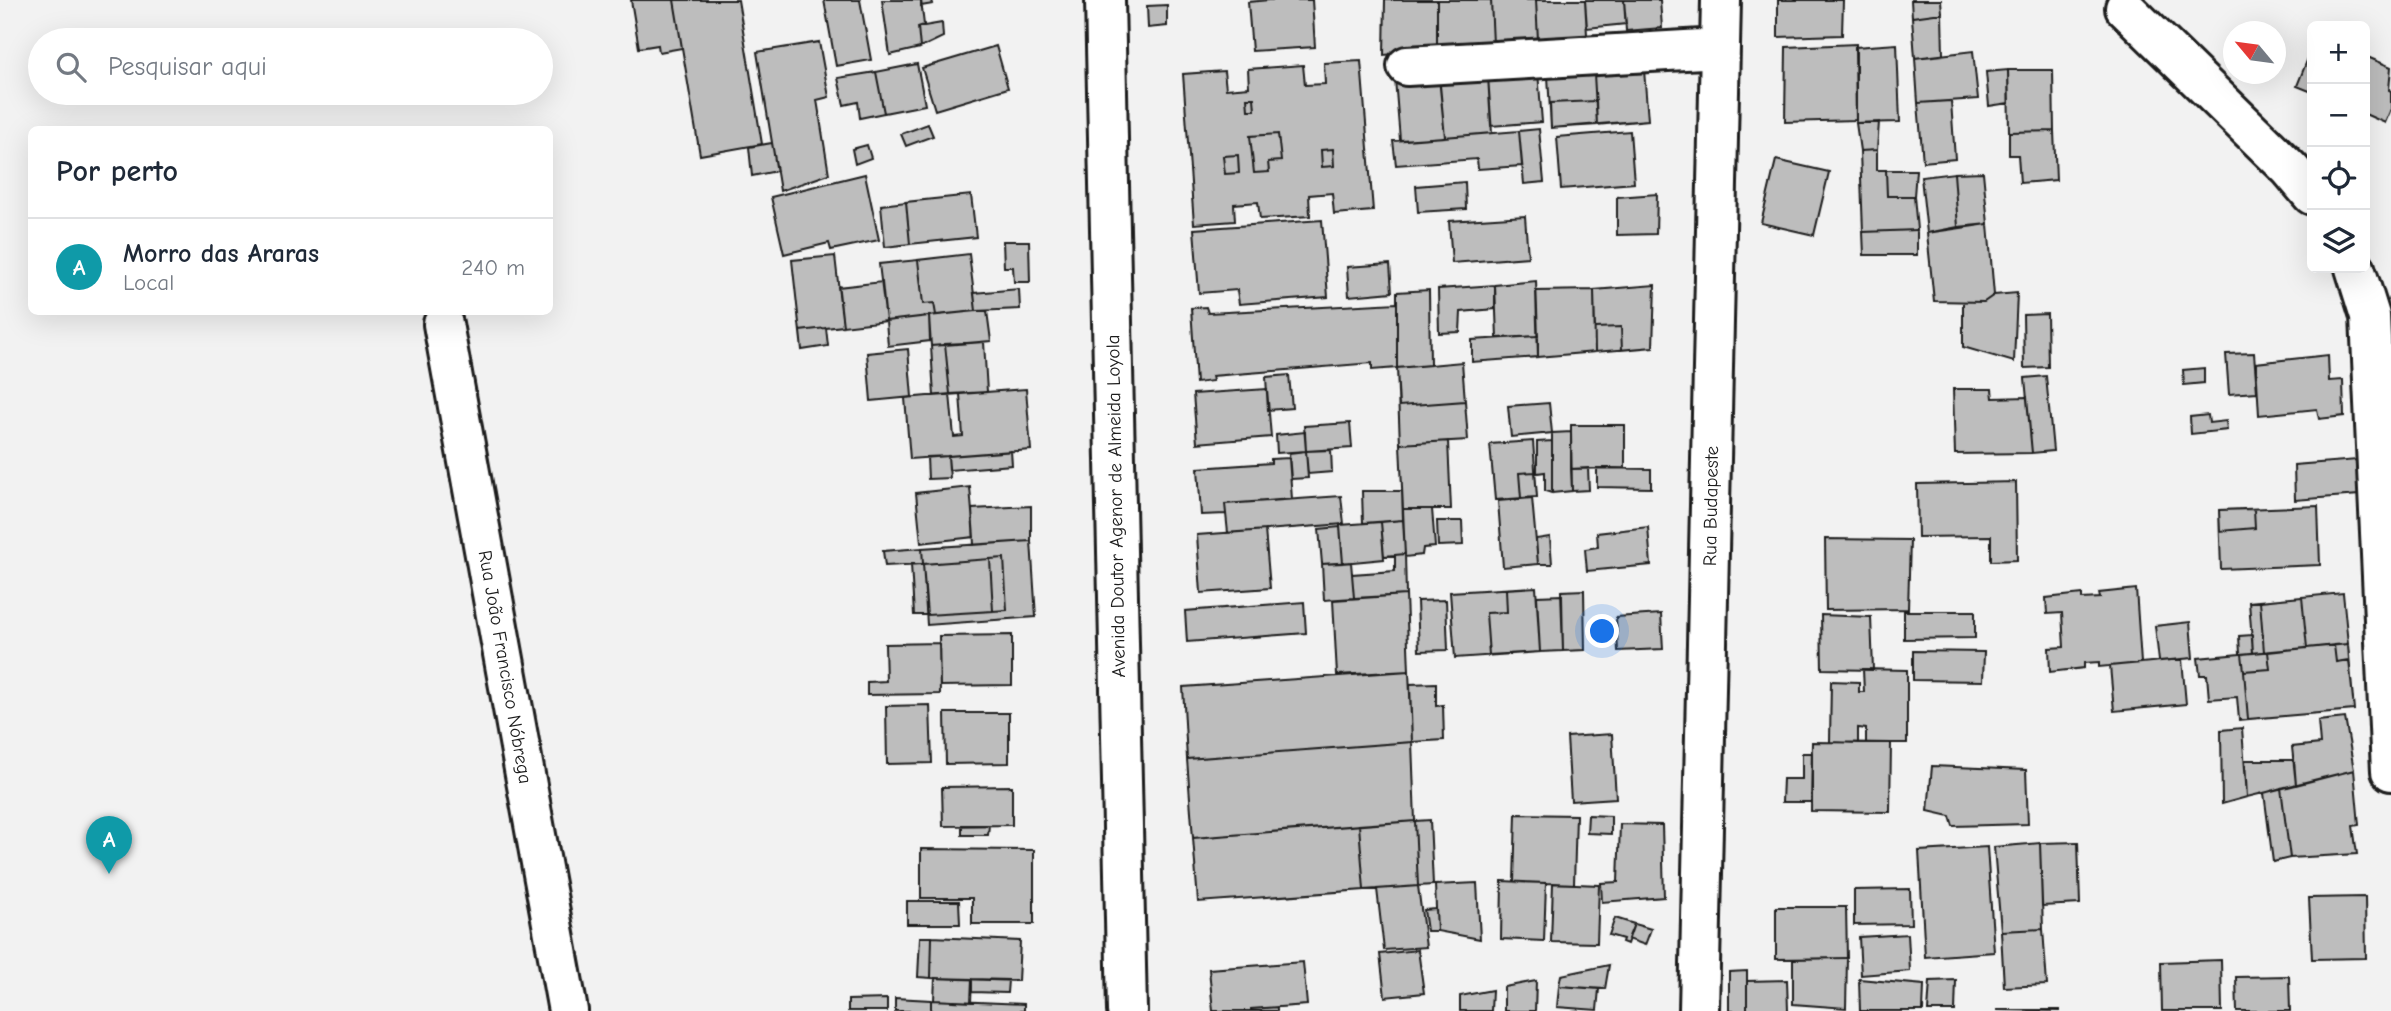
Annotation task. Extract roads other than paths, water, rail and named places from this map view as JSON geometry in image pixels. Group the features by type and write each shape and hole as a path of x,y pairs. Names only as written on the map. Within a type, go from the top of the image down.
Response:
{"street":[{"name":"Avenida Doutor Agenor de Almeida Loyola","path":"1105,0 1127,1011"},
{"name":"Rua Budapeste","path":"1699,1011 1721,0"},
{"path":"2124,3 2307,189"},
{"path":"1407,66 1720,48"},
{"path":"2357,273 2370,316 2391,771"},
{"name":"Rua João Francisco Nóbrega","path":"443,324 568,1011"}],"place":[{"name":"Morro das Araras","path":"109,874"}]}
